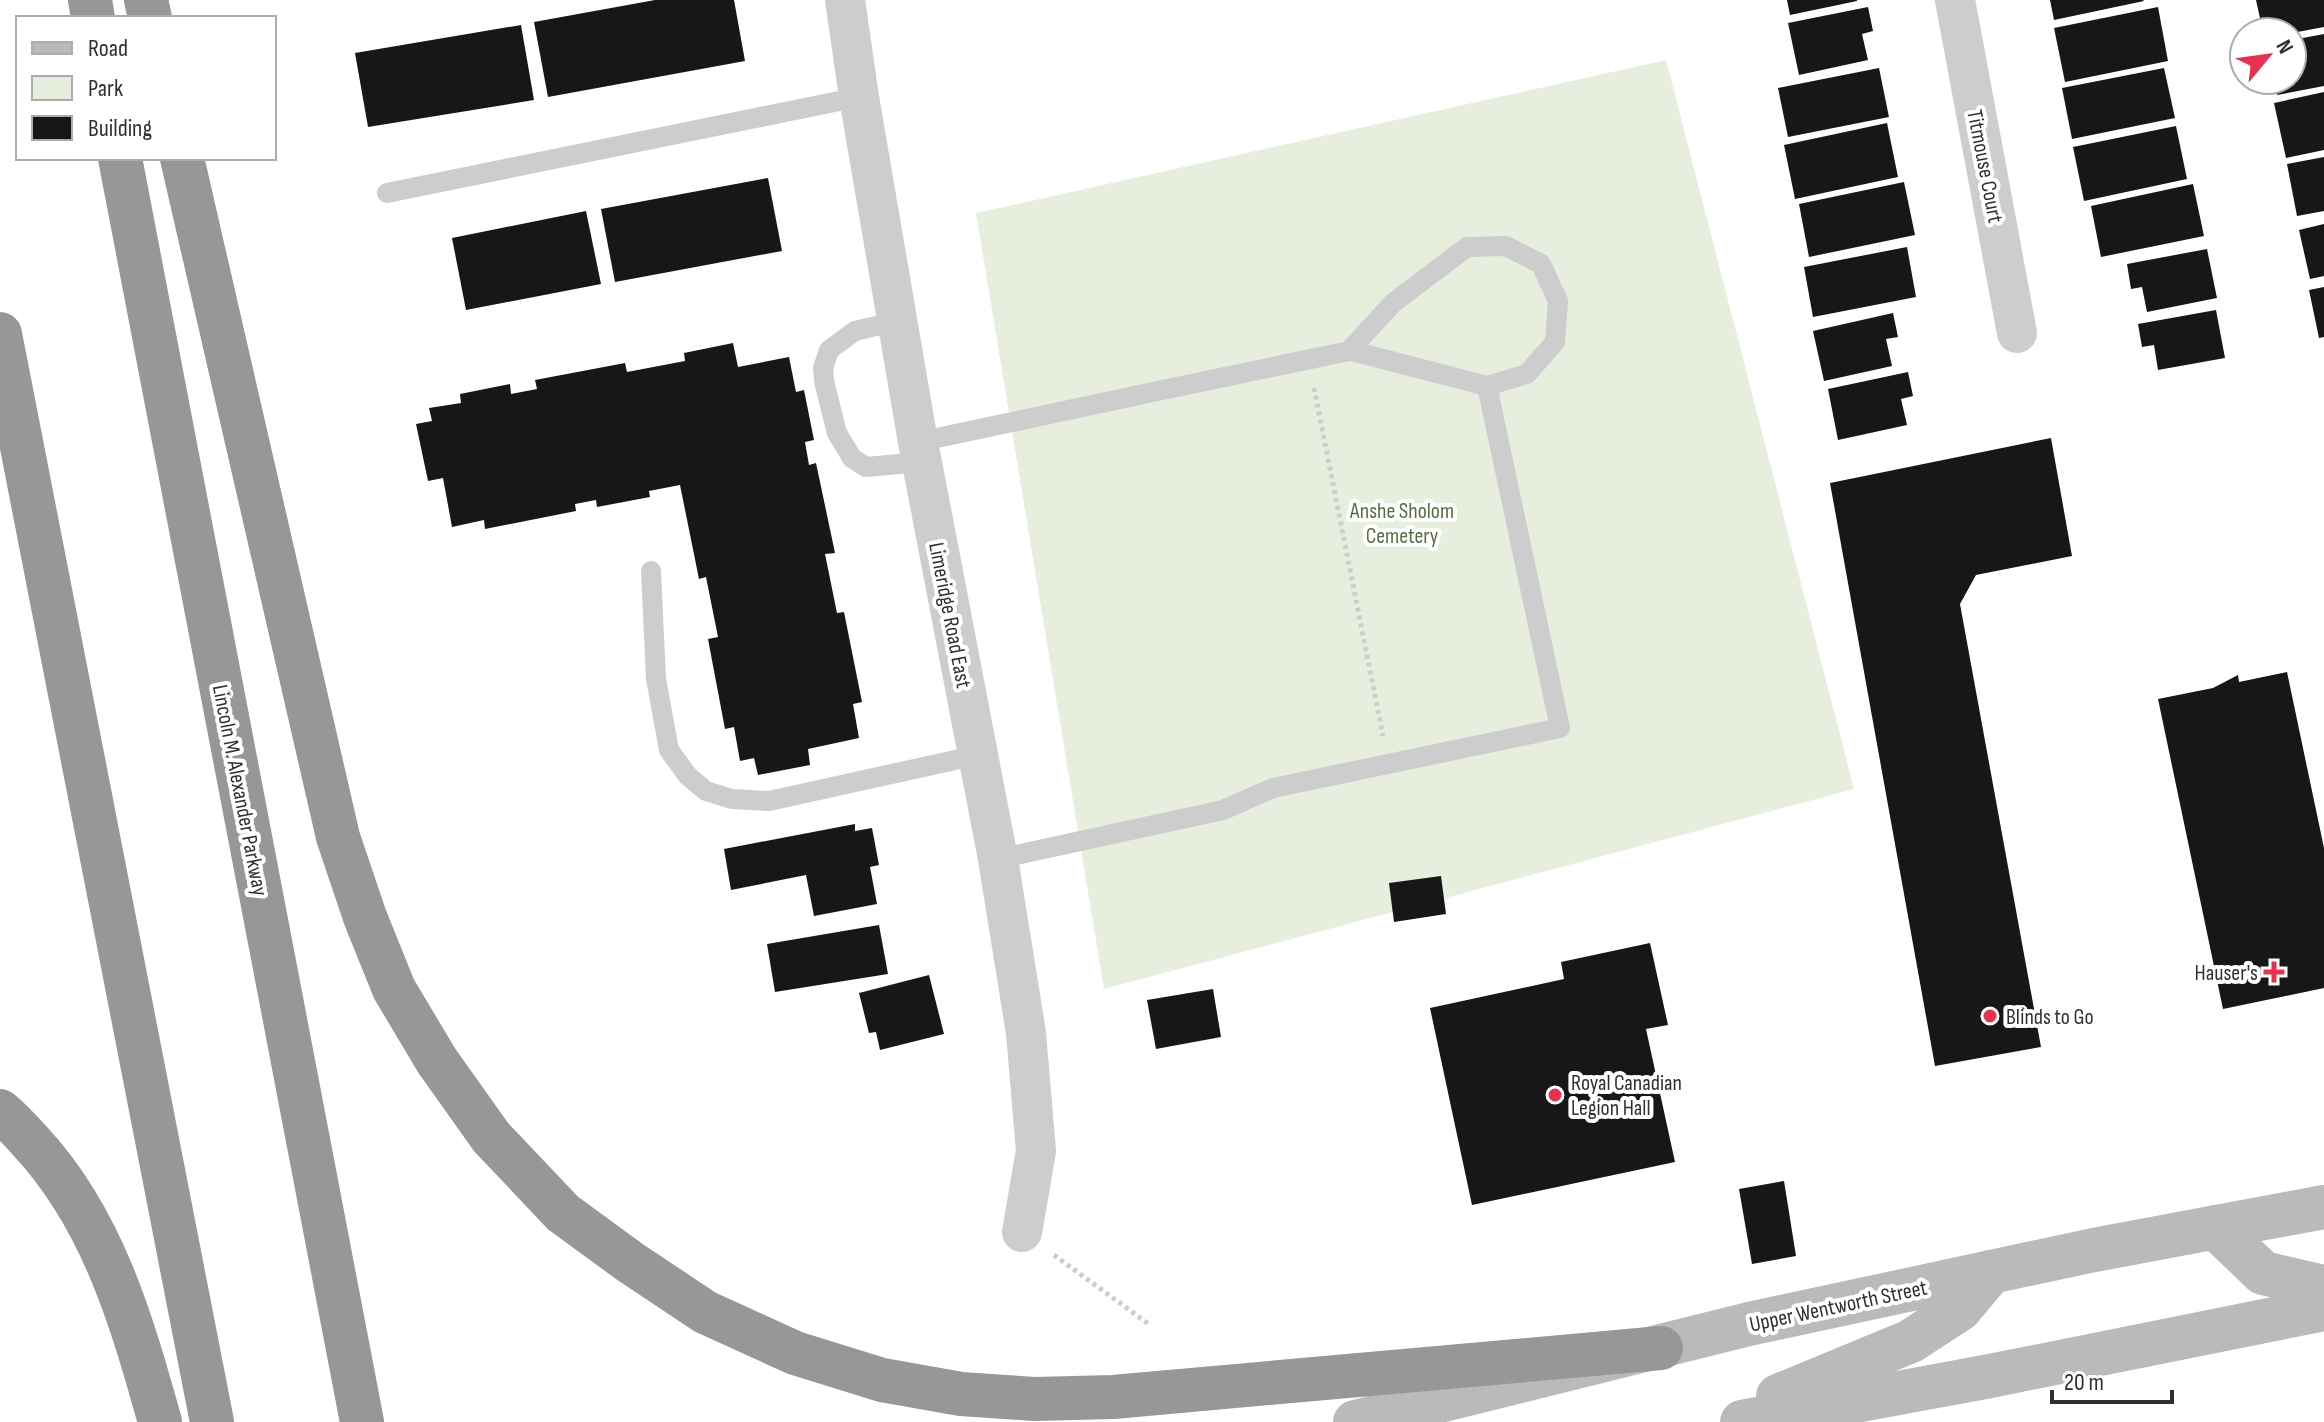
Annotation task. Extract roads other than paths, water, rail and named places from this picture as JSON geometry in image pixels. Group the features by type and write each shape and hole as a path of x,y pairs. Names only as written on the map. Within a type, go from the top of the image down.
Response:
{"highway":[{"name":"Lincoln M. Alexander Parkway","path":"120,160 362,1422"},
{"path":"182,160 338,837 365,917 394,989 437,1061 491,1137 563,1213 705,1312 795,1353 882,1380 961,1394 1035,1399 1113,1397 1661,1348"},
{"path":"0,334 212,1422"},
{"path":"0,1111 51,1164 84,1214 114,1277 140,1350 160,1422"}],"main road":[{"name":"Upper Wentworth Street","path":"1355,1422 1749,1324 2094,1250 2324,1207"},
{"path":"2215,1227 2263,1273 2324,1287"},
{"path":"1716,1422 1911,1341 1960,1309 1991,1272"},
{"path":"1742,1422 2324,1309"}],"street":[{"name":"Limeridge Road East","path":"845,0 897,321 998,859 1026,1033 1036,1151 1022,1232"},
{"name":"Titmouse Court","path":"1955,0 2017,333"}],"lane":[{"path":"387,193 859,97"},
{"path":"897,321 855,331 829,350 823,368 837,433 852,458 866,467 1349,351 1487,386 1527,374 1555,342 1558,301 1541,264 1506,246 1467,247 1393,303 1349,351"},
{"path":"998,859 1223,810 1273,788 1560,728 1487,386"},
{"path":"651,571 656,679 669,750 688,776 706,791 732,799 769,801 978,755"}],"place":[{"name":"Hauser's","path":"2274,972"},
{"name":"Blinds to Go","path":"1990,1016"},
{"name":"Royal Canadian Legion Hall","path":"1555,1095"}],"park label":[{"name":"Anshe Sholom Cemetery","path":"1402,522"}]}
